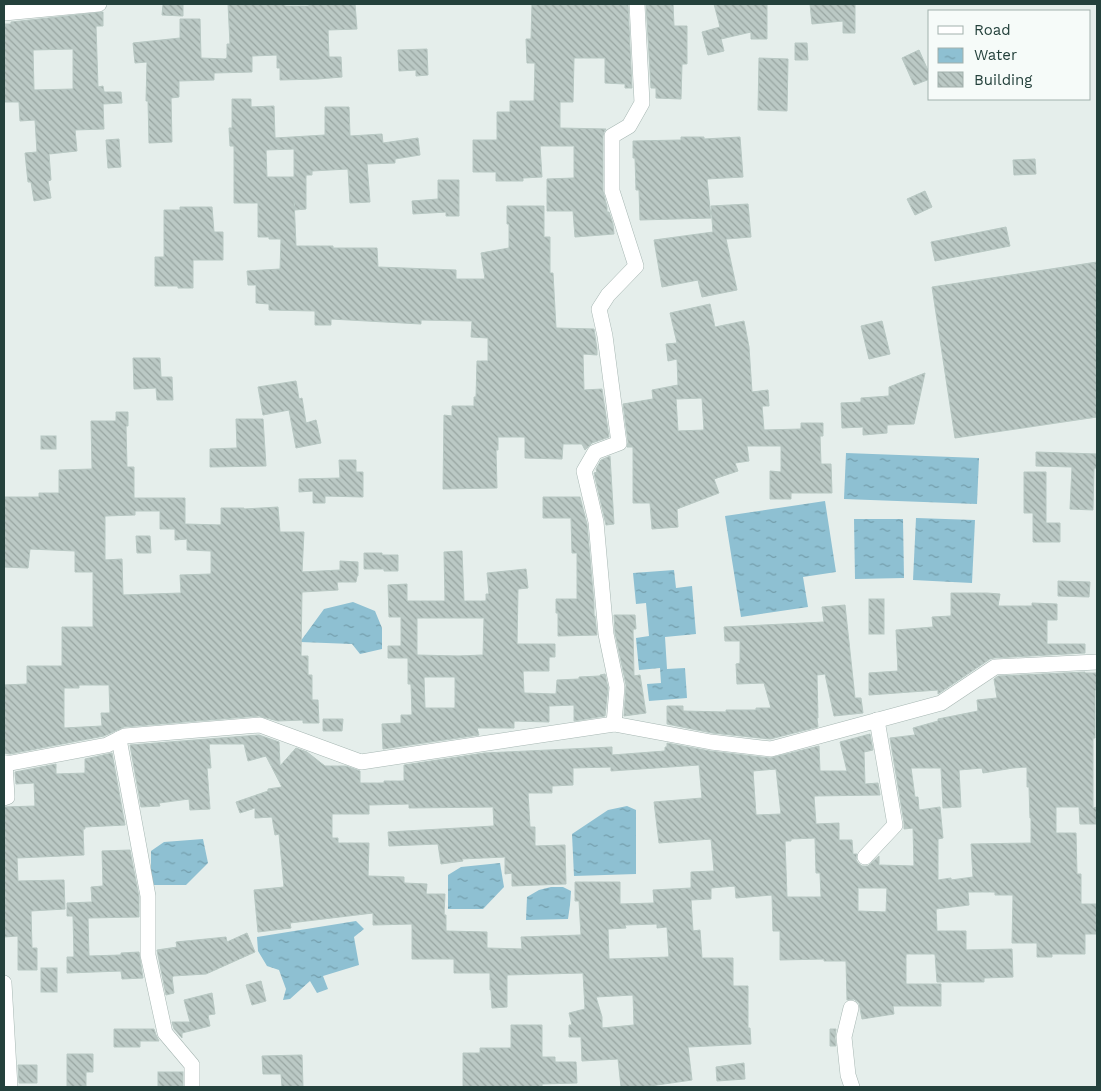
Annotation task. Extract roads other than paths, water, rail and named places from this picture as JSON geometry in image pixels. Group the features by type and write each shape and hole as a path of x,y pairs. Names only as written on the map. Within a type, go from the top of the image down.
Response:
{"street":[{"path":"4,13 99,4"},
{"path":"614,724 617,687 606,634 596,522 584,471 595,452 619,443 605,336 599,310 608,295 636,266 612,191 612,136 629,126 642,104 637,4"},
{"path":"4,798 7,797 4,763 107,745 125,736 260,725 361,762 614,724 711,742 771,749 941,703 996,667 1097,662"},
{"path":"865,857 895,825 876,720"},
{"path":"119,739 148,896 148,955 165,1033 192,1065 192,1087"},
{"path":"4,983 10,1087"},
{"path":"851,1008 844,1037 848,1075 852,1087"}],"water":[{"path":"846,453 979,458 977,504 844,499"},
{"path":"825,501 836,572 803,577 808,607 741,617 725,516"},
{"path":"916,518 975,520 972,583 913,580"},
{"path":"854,519 903,519 904,578 855,579"},
{"path":"674,570 676,588 692,586 696,634 665,637 667,669 685,668 687,698 649,701 647,684 661,683 660,668 639,670 636,638 649,636 646,603 636,604 633,573"},
{"path":"353,602 375,611 382,628 382,649 360,654 352,644 300,642 324,609"},
{"path":"627,806 636,810 636,874 574,876 572,834 608,810"},
{"path":"203,839 208,863 186,885 151,885 151,851 164,842"},
{"path":"500,863 504,887 483,909 448,909 448,875 461,867"},
{"path":"563,887 571,891 568,919 526,920 527,897 539,890"},
{"path":"356,921 364,929 354,937 359,965 323,976 328,989 317,993 310,981 290,999 283,1000 286,989 279,970 267,966 258,951 257,937"}]}
